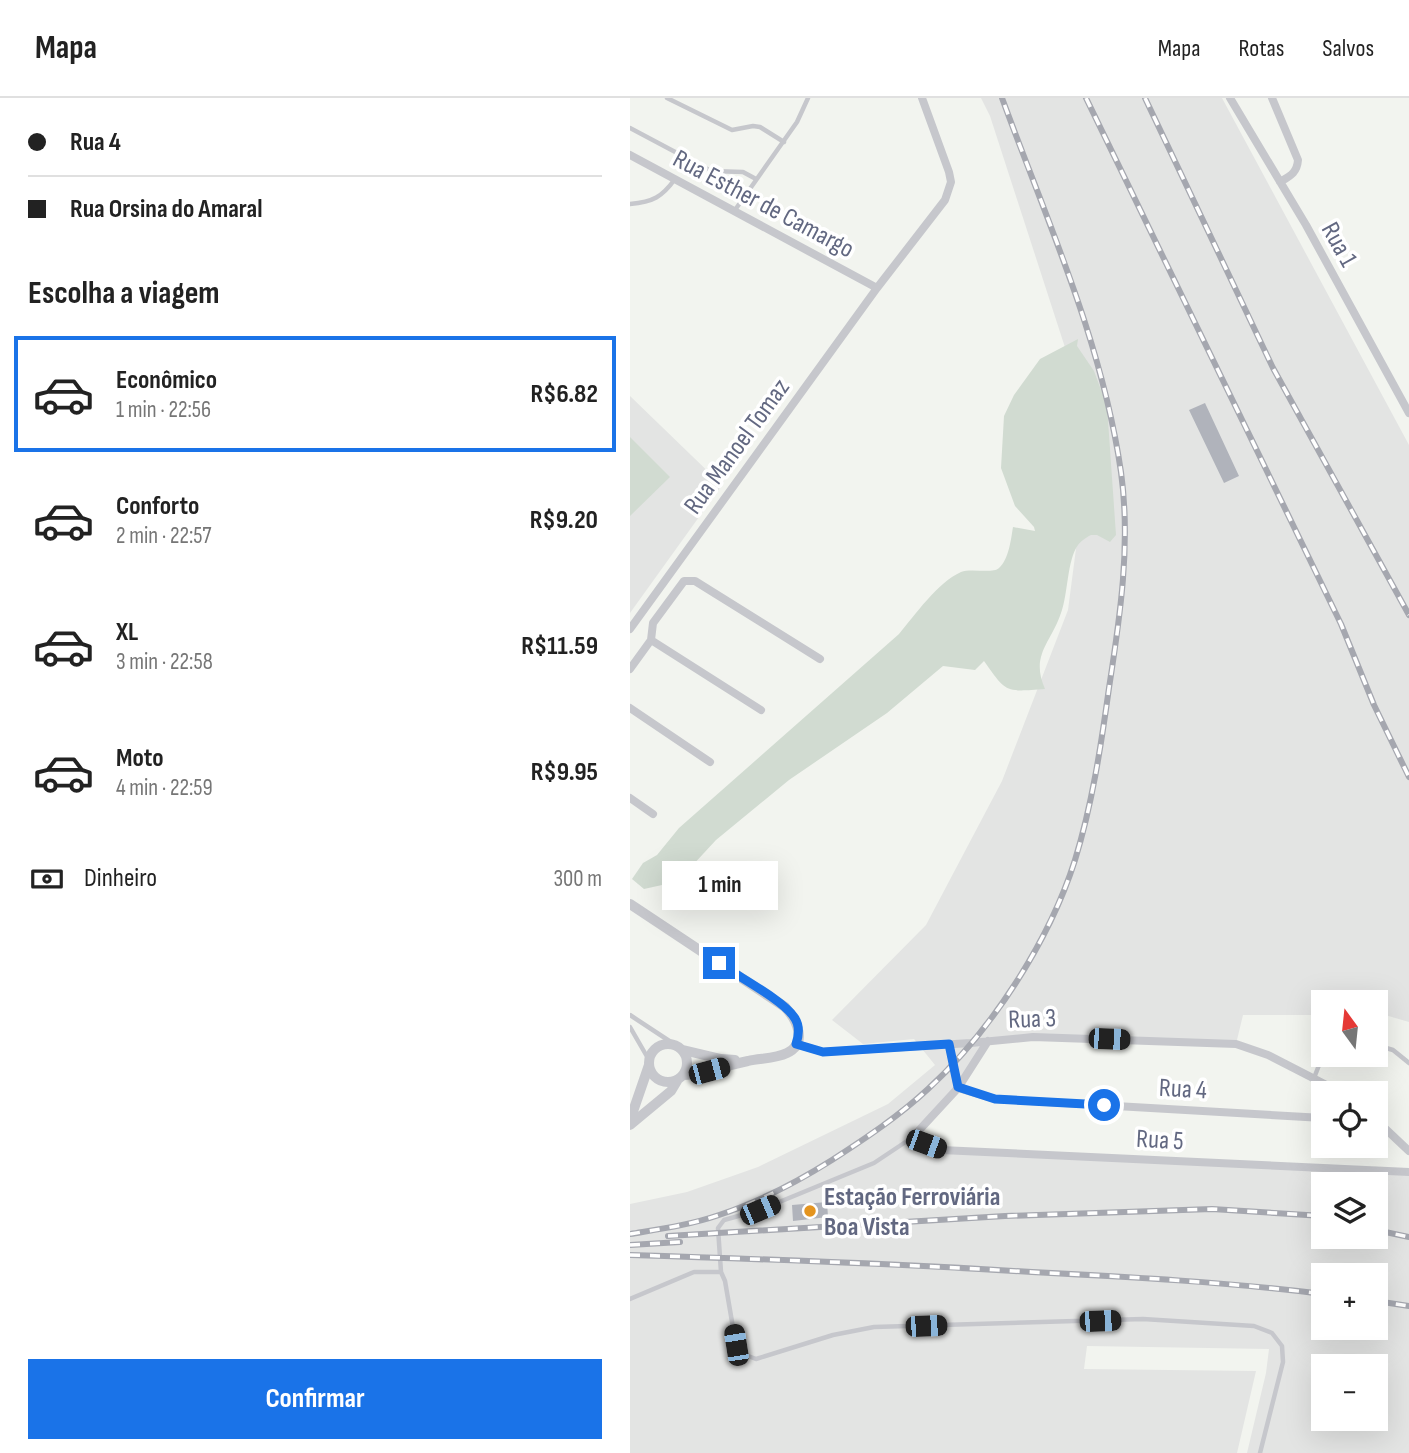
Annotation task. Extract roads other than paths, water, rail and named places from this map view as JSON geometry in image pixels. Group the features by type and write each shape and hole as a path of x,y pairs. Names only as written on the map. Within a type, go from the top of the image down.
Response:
{"street":[{"name":"Rua Manoel Tomaz","path":"630,629 877,288 945,200 949,191 950,172 922,98"},
{"name":"Rua 1","path":"1230,98 1409,413"},
{"path":"1272,98 1298,160 1294,173 1280,182"},
{"name":"Rua Esther de Camargo","path":"630,155 877,288"},
{"path":"630,669 651,640 653,623 684,581 690,580 820,659"},
{"path":"651,640 761,710"},
{"path":"630,708 710,761"},
{"path":"630,798 653,814"},
{"path":"630,904 785,1007 795,1018 798,1028 796,1044 787,1054 748,1060 662,1082 651,1072 649,1063"},
{"name":"Rua 3","path":"796,1044 823,1052 1033,1037 1236,1044 1268,1055 1320,1081"},
{"path":"911,1139 958,1087 988,1041"},
{"path":"949,1044 958,1087"},
{"path":"630,1122 651,1054 661,1045 674,1045 721,1059 748,1060"},
{"path":"630,1122 671,1091 688,1065 681,1049"},
{"name":"Rua 4","path":"958,1087 995,1099 1311,1117"},
{"path":"1388,1133 1409,1151"},
{"name":"Rua 5","path":"911,1139 941,1150 1409,1172"}],"lane":[{"path":"667,98 732,130 760,127 784,142"},
{"path":"735,210 784,142 808,98"},
{"path":"630,128 701,167 711,171 743,172 756,179"},
{"path":"630,204 653,200 664,194 675,178"},
{"path":"630,1015 681,1049"},
{"path":"630,1027 649,1063"},
{"path":"1388,1049 1409,1063"},
{"path":"1314,1078 1318,1068"},
{"path":"911,1139 874,1163 760,1210 724,1220 718,1228 720,1272 725,1281 736,1345 743,1354 756,1359 833,1335 874,1327 1143,1319 1254,1326 1272,1333 1282,1346 1283,1362 1261,1453"},
{"path":"630,1299 694,1272 720,1272"}],"railway":[{"path":"630,1234 697,1221 763,1198 832,1160 917,1099 974,1040 1015,984 1050,922 1075,860 1103,732 1117,634 1123,580 1124,499 1112,423 1087,329 1002,98"},
{"path":"1086,98 1341,624 1374,705 1409,777"},
{"path":"1145,98 1273,368 1409,615"},
{"path":"668,1236 1005,1216 1212,1209 1311,1215"},
{"path":"1388,1233 1409,1237"},
{"path":"630,1245 680,1242"},
{"path":"630,1255 1105,1276 1311,1293"},
{"path":"1388,1303 1409,1306"}],"place":[{"name":"Estação Ferroviária Boa Vista","path":"810,1211"}]}
